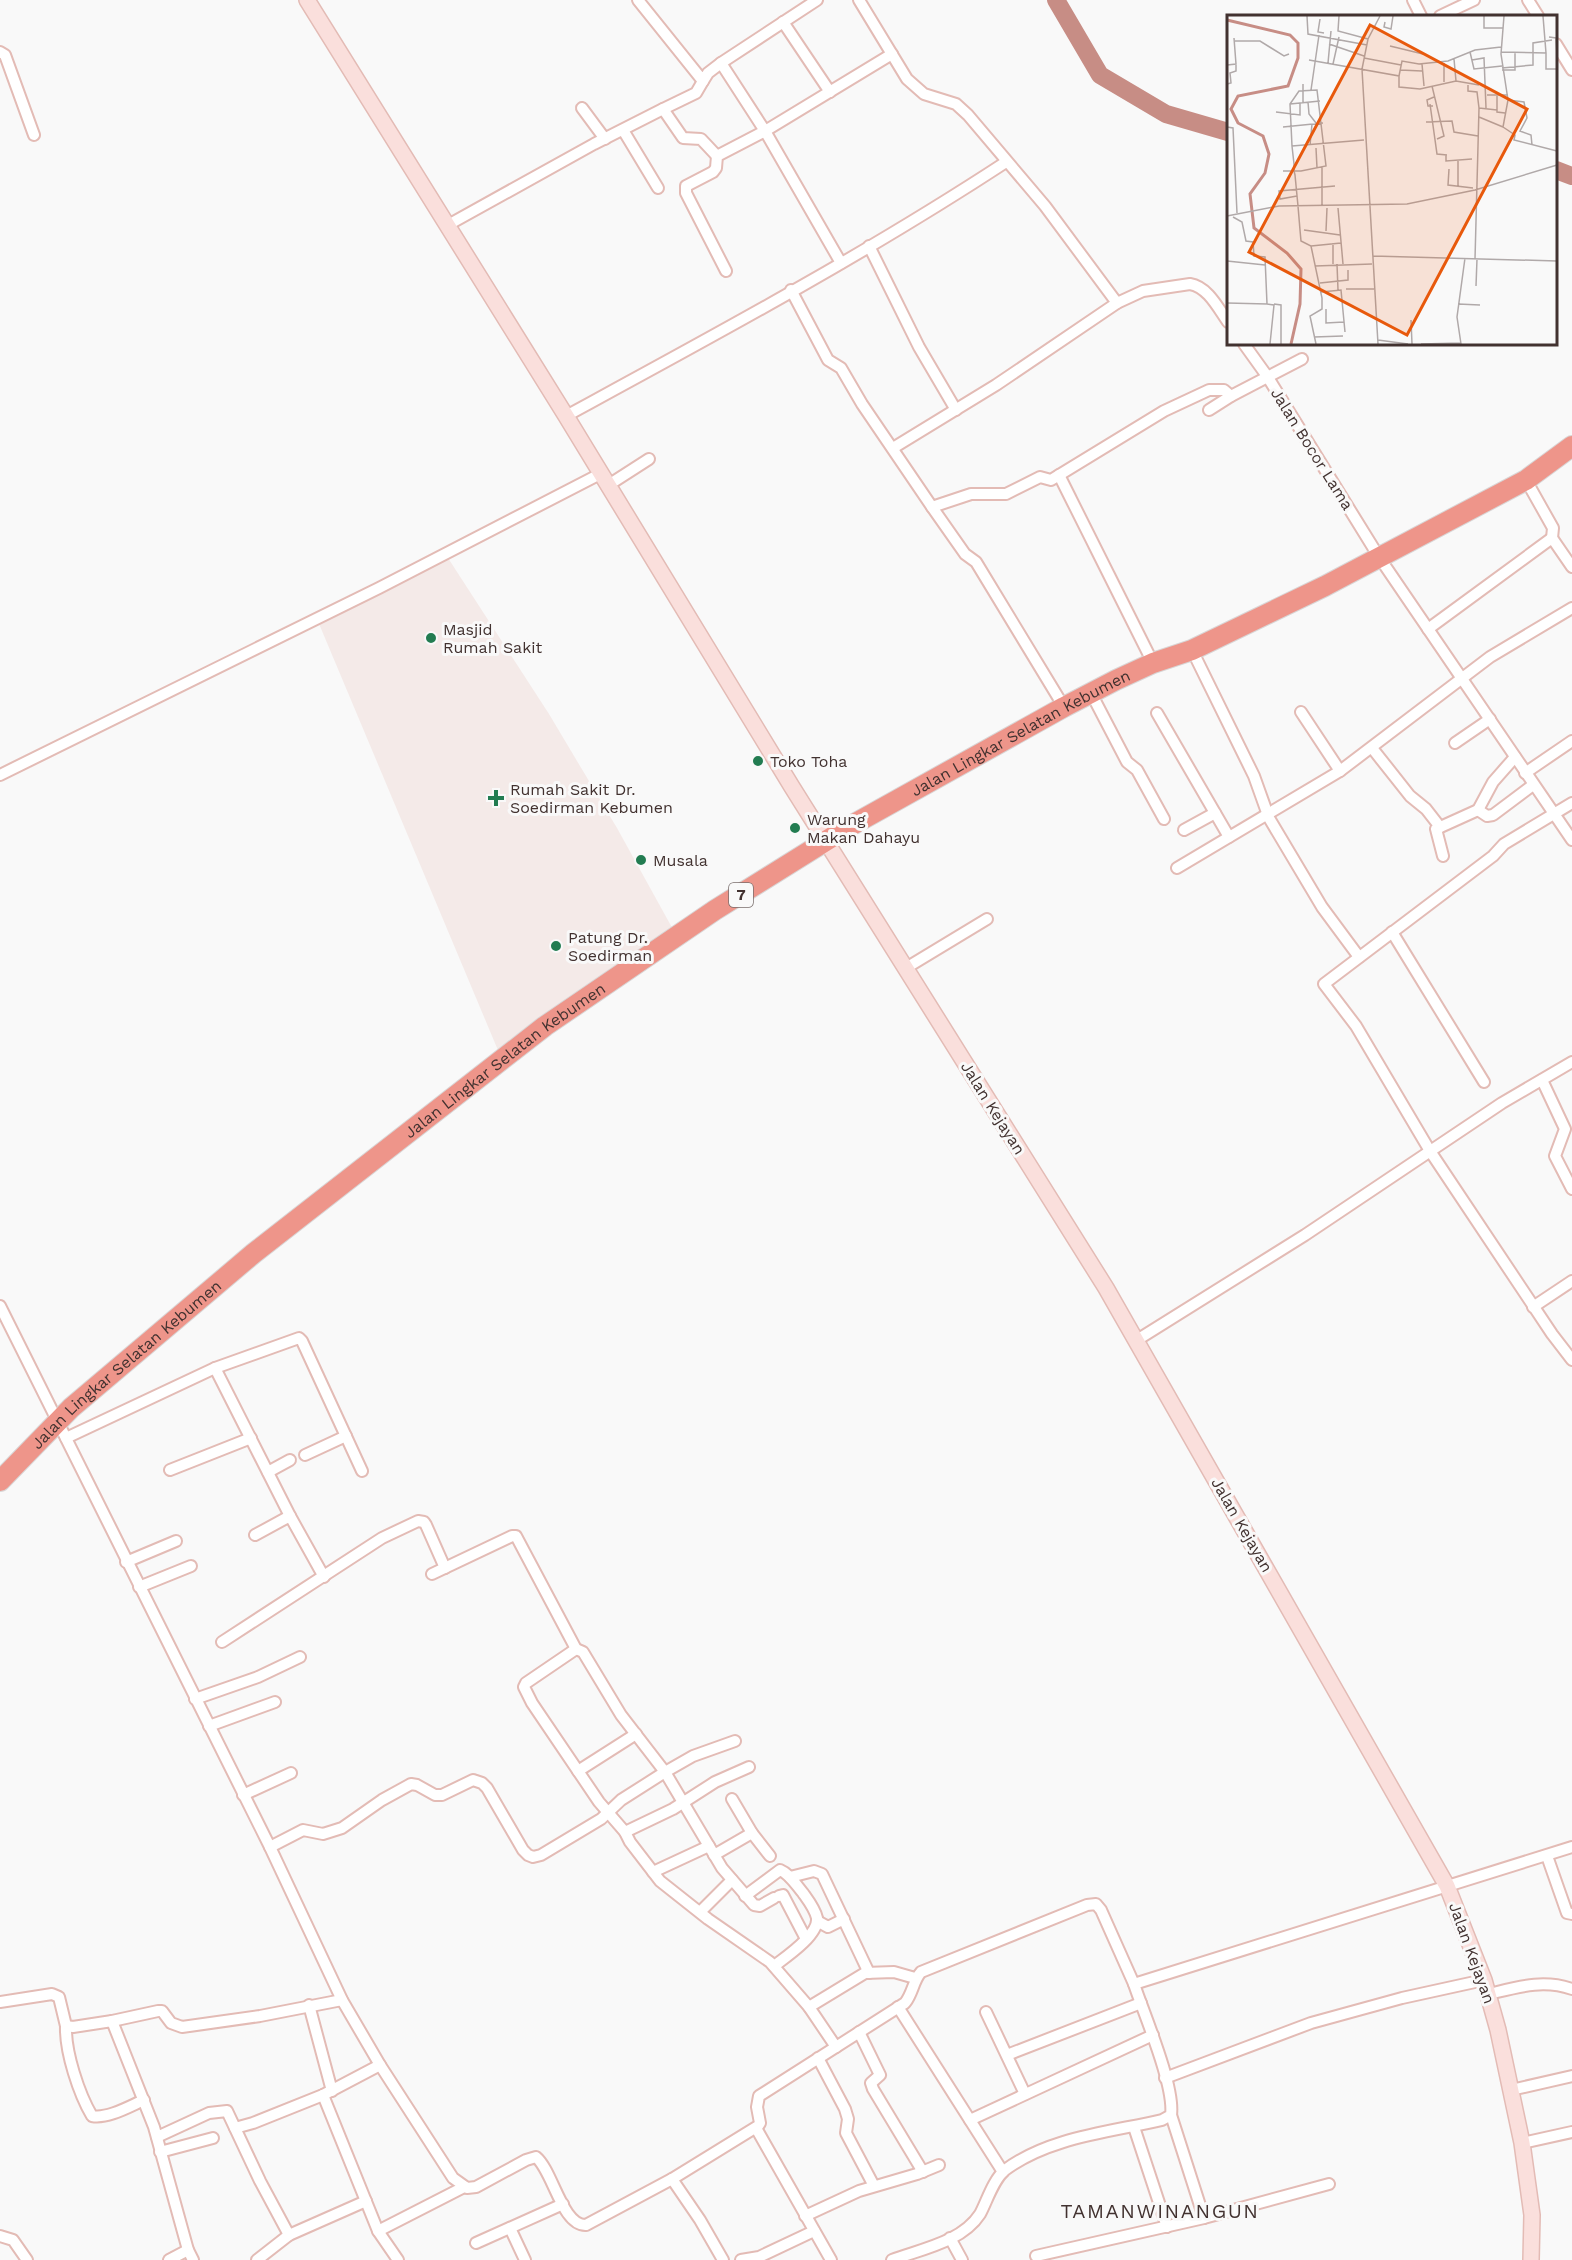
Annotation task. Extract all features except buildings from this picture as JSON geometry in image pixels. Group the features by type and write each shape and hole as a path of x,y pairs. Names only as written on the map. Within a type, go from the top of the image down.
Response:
{"highway":[{"name":"Jalan Lingkar Selatan Kebumen","path":"0,1481 62,1430 254,1253 545,1026 715,910 826,841 1064,707 1153,663 1192,650 1324,586 1526,480 1572,446"}],"main road":[{"name":"Jalan Kejayan","path":"307,0 1137,1340 1447,1886 1486,1987 1511,2090 1522,2143 1532,2215 1531,2260"}],"street":[{"path":"638,0 703,81"},
{"path":"448,225 605,139 696,93 708,73 721,63 783,22 799,5 818,0"},
{"path":"859,0 907,79 924,94 956,104 968,115 1045,206 1117,303"},
{"path":"1413,0 1421,15"},
{"path":"1442,15 1474,0"},
{"path":"1528,0 1537,15"},
{"path":"783,22 830,92"},
{"path":"1557,46 1572,70"},
{"path":"0,52 5,55 34,135"},
{"path":"726,271 686,189 689,183 713,172 723,153 765,131 892,54"},
{"path":"721,63 765,131 841,263"},
{"path":"582,108 605,139"},
{"path":"663,109 683,138 701,139 723,153"},
{"path":"623,130 658,188"},
{"path":"566,416 755,313 791,290 911,224 1006,162"},
{"path":"869,246 919,347 956,410"},
{"path":"893,448 996,385 1117,303 1143,291 1196,285 1205,290 1227,321"},
{"path":"791,290 828,360 841,368 862,404 932,507 965,554 976,562 1064,707"},
{"name":"Jalan Bocor Lama","path":"1245,345 1267,376 1379,557 1572,840"},
{"path":"1209,410 1267,376 1302,359"},
{"path":"932,507 971,494 1006,494 1040,477 1051,480 1164,411 1209,390 1224,390 1231,396"},
{"path":"0,775 379,588 649,459"},
{"path":"1059,476 1153,663"},
{"path":"1526,480 1553,528 1552,538 1572,567"},
{"path":"1428,629 1552,538"},
{"path":"1177,868 1268,816 1340,771 1490,657 1572,608"},
{"path":"1192,650 1254,776 1268,816 1322,907 1359,957"},
{"path":"1091,693 1127,762 1137,770 1164,819"},
{"path":"1301,712 1340,771"},
{"path":"1157,713 1228,837"},
{"path":"1455,743 1490,719"},
{"path":"1525,773 1572,741"},
{"path":"1372,748 1410,796 1426,809 1440,827"},
{"path":"1443,856 1436,831 1478,810 1492,782 1515,757"},
{"path":"1478,810 1486,816 1492,815 1533,785"},
{"path":"1572,803 1504,844 1493,856 1327,980 1327,990 1359,1030 1430,1151 1533,1306 1572,1360"},
{"path":"1184,830 1215,813"},
{"path":"906,968 987,919"},
{"path":"1392,932 1484,1082"},
{"path":"1137,1340 1305,1235 1502,1103 1572,1062"},
{"path":"1542,1080 1565,1129 1555,1156 1572,1189"},
{"path":"1533,1306 1572,1281"},
{"path":"0,1306 270,1847 342,2000 380,2065 453,2178 464,2187 476,2187 534,2157 542,2163 549,2174 573,2220 580,2225 586,2224 672,2179 756,2127 760,2123 757,2107 759,2096 898,2007 909,1997 915,1978 929,1967 1087,1905 1096,1904 1101,1910 1134,1984 1153,2035 1172,2104 1171,2115 1204,2218"},
{"path":"62,1430 215,1368 301,1339 362,1471"},
{"path":"215,1368 290,1516 324,1577"},
{"path":"305,1455 346,1436"},
{"path":"170,1470 251,1438"},
{"path":"268,1472 290,1460"},
{"path":"255,1535 290,1516"},
{"path":"222,1642 273,1611 291,1595 324,1577 382,1538 422,1521 426,1525 445,1568"},
{"path":"432,1574 516,1536 576,1649 583,1652 621,1715 665,1772 732,1880 745,1896 758,1906 783,1895 806,1939"},
{"path":"126,1562 176,1541"},
{"path":"139,1587 191,1566"},
{"path":"576,1649 525,1683 524,1687 532,1703 607,1812 625,1832 660,1881 700,1912 749,1945 774,1966 809,2007 836,2047"},
{"path":"195,1699 258,1677 300,1657"},
{"path":"209,1726 275,1702"},
{"path":"578,1770 636,1734"},
{"path":"270,1847 303,1830 323,1834 335,1831 411,1784 435,1795 442,1795 473,1780 482,1783 501,1809 523,1850 533,1857 541,1855 601,1819 621,1800 665,1772 693,1756 735,1741"},
{"path":"625,1832 665,1813 715,1782 749,1767"},
{"path":"243,1796 291,1773"},
{"path":"732,1799 752,1833 770,1856"},
{"path":"653,1872 712,1851 752,1833"},
{"path":"1134,1984 1547,1856 1572,1846"},
{"path":"1547,1856 1566,1911 1568,1915 1572,1914"},
{"path":"745,1896 780,1870 790,1877 816,1914 817,1921 806,1939 774,1966"},
{"path":"790,1877 819,1871 824,1876 870,1972"},
{"path":"700,1912 732,1880"},
{"path":"791,1910 808,1900"},
{"path":"817,1921 828,1927 844,1919"},
{"path":"809,2007 870,1972 894,1972 915,1978"},
{"path":"1165,2078 1311,2023 1402,1998 1536,1983 1556,1984 1572,1989"},
{"path":"0,2002 52,1994 59,1997 66,2026 67,2046 92,2116 118,2111 144,2100"},
{"path":"66,2026 112,2021 158,2011 162,2012 177,2027 190,2027 342,2000"},
{"path":"1007,2055 1141,2002"},
{"path":"309,2005 327,2093 378,2231 398,2260"},
{"path":"898,2007 1003,2172"},
{"path":"986,2012 1025,2094"},
{"path":"112,2021 157,2137 190,2255 169,2260"},
{"path":"859,2032 880,2075 871,2085 923,2172"},
{"path":"970,2120 1153,2035"},
{"path":"818,2058 845,2109 848,2119 846,2133 874,2186"},
{"path":"235,2128 327,2093 380,2065"},
{"path":"1511,2090 1572,2076"},
{"path":"157,2137 209,2113 222,2111 229,2113 260,2181 289,2235"},
{"path":"892,2260 950,2238 966,2229 979,2215 1003,2172 1024,2158 1098,2133 1134,2127 1162,2120 1171,2115"},
{"path":"756,2127 831,2260"},
{"path":"1134,2127 1167,2227"},
{"path":"1522,2143 1572,2132"},
{"path":"160,2152 213,2138"},
{"path":"805,2216 874,2186 939,2166"},
{"path":"672,2179 700,2220 723,2260"},
{"path":"1036,2256 1204,2218 1329,2184"},
{"path":"378,2231 464,2187"},
{"path":"259,2259 289,2235 366,2202"},
{"path":"476,2243 563,2204"},
{"path":"510,2228 525,2260"},
{"path":"741,2260 759,2257 814,2231"},
{"path":"0,2236 13,2240 27,2260"},
{"path":"950,2238 962,2260"}],"shaded area":[{"name":"Rumah Sakit Dr. Soedirman Kebumen","path":"448,558 549,714 617,828 675,933 500,1055 317,619"}],"waterway":[{"path":"1056,0 1100,75 1166,114 1227,132"},
{"path":"1557,170 1572,176"}],"place":[{"name":"Masjid Rumah Sakit","path":"431,638"},
{"name":"Toko Toha","path":"758,761"},
{"name":"Rumah Sakit Dr. Soedirman Kebumen","path":"496,798"},
{"name":"Warung Makan Dahayu","path":"795,828"},
{"name":"Musala","path":"641,860"},
{"name":"Patung Dr. Soedirman","path":"556,946"}],"district":[{"name":"TAMANWINANGUN","path":"1160,2211"}]}
